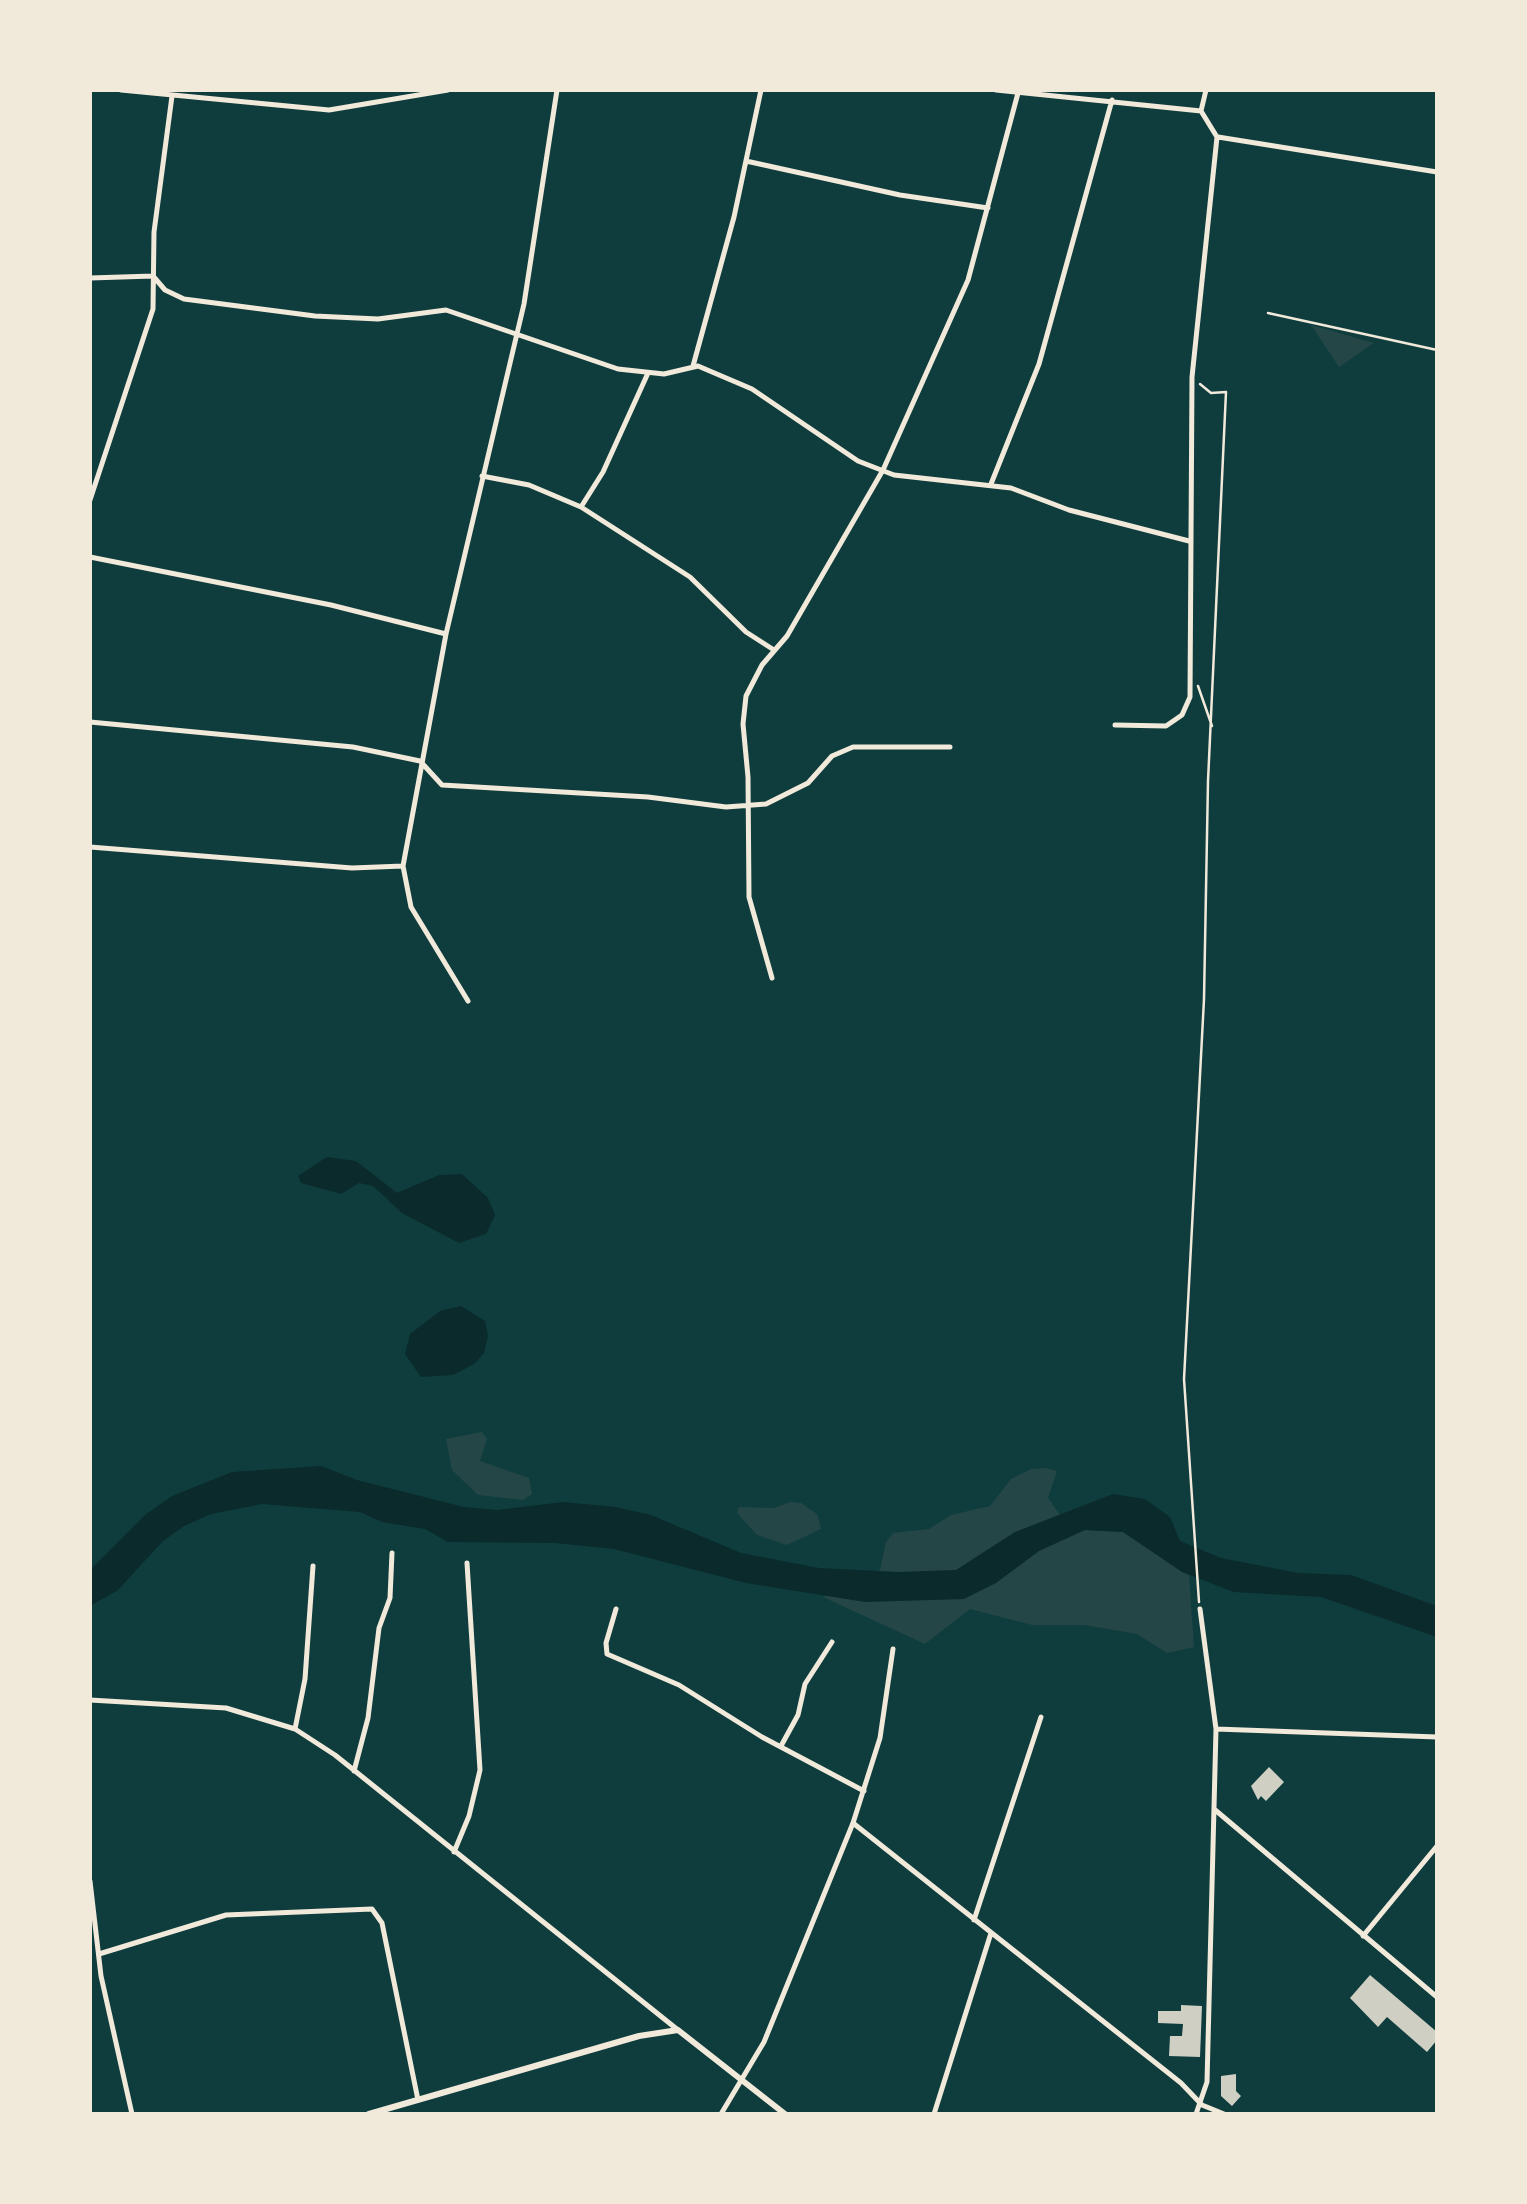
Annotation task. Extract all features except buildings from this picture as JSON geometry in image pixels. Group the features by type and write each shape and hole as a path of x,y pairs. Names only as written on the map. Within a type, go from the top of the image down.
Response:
{"street":[{"path":"120,90 329,110 448,90"},
{"path":"468,1001 411,907 403,866 446,634 514,332 524,304 557,90"},
{"path":"693,366 761,90"},
{"path":"996,90 1201,111"},
{"path":"1115,726 1157,728 1178,720 1190,697 1192,377 1217,137 1201,111 1206,90"},
{"path":"772,978 749,897 744,704 756,675 883,470 968,280 1018,93"},
{"path":"90,500 150,321 155,217 172,96"},
{"path":"991,484 1039,364 1112,100"},
{"path":"1217,137 1437,172"},
{"path":"746,161 900,195 988,208"},
{"path":"90,278 153,276 176,296 218,306 369,319 446,310 576,358 648,373 693,366 752,390 858,461 883,470 919,481 991,484 1022,491 1069,510 1189,540"},
{"path":"581,507 603,472 648,373"},
{"path":"481,476 529,485 581,507 690,577 746,632 774,650"},
{"path":"90,557 331,605 446,634"},
{"path":"90,722 353,747 420,761 442,785 749,807 766,804 808,783 832,756 853,746 950,748"},
{"path":"90,847 338,867 403,866"},
{"path":"354,1770 365,1736 380,1620 390,1598 392,1553"},
{"path":"454,1852 479,1778 467,1564"},
{"path":"295,1728 305,1679 313,1566"},
{"path":"616,1608 607,1654 679,1685 864,1791"},
{"path":"1196,2114 1207,2082 1216,1730 1200,1609"},
{"path":"781,1746 798,1715 805,1684 832,1642"},
{"path":"721,2114 764,2042 853,1823 884,1716 893,1649"},
{"path":"90,1700 226,1708 295,1728 354,1770 785,2114"},
{"path":"974,1920 1041,1717"},
{"path":"1216,1730 1437,1737"},
{"path":"1212,1808 1437,1997"},
{"path":"853,1823 1181,2083 1202,2105 1224,2114"},
{"path":"1363,1936 1437,1846"},
{"path":"90,1880 99,1954 132,2114"},
{"path":"99,1954 209,1918 281,1910 372,1909 382,1923 418,2100"},
{"path":"934,2114 991,1933"},
{"path":"369,2114 639,2036 678,2030"}],"lane":[{"path":"1268,313 1437,350"}],"path":[{"path":"1192,377 1211,393 1226,392 1184,1378 1200,1609"},
{"path":"1190,662 1214,732"}],"shaded area":[{"path":"1311,325 1374,343 1339,367"},
{"path":"327,1157 356,1161 397,1193 439,1175 462,1174 488,1198 495,1215 486,1234 459,1243 402,1213 373,1186 359,1183 341,1194 301,1183 298,1176"},
{"path":"461,1306 485,1321 488,1336 484,1353 474,1364 453,1375 421,1377 405,1354 410,1334 440,1311"},
{"path":"482,1432 487,1439 480,1461 529,1478 532,1494 523,1500 478,1495 452,1470 446,1439"},
{"path":"321,1466 357,1480 464,1507 497,1510 563,1502 616,1507 651,1515 741,1553 819,1568 898,1572 956,1570 1015,1532 1113,1494 1145,1499 1170,1517 1180,1541 1221,1558 1298,1573 1351,1575 1437,1606 1437,1637 1321,1597 1234,1592 1182,1572 1123,1532 1085,1530 1039,1551 996,1583 964,1599 865,1602 746,1583 614,1549 555,1543 448,1542 425,1529 382,1522 360,1512 262,1504 211,1514 184,1526 163,1541 118,1590 90,1606 90,1570 145,1515 172,1496 232,1472"},
{"path":"1031,1469 1057,1471 1048,1498 1060,1515 1085,1530 1123,1532 1189,1575 1194,1647 1167,1653 1137,1634 1084,1625 1032,1625 970,1609 925,1644 823,1597 880,1570 886,1542 893,1533 929,1529 951,1515 990,1506 1011,1479"},
{"path":"801,1503 817,1514 821,1529 787,1545 757,1535 737,1513 739,1507 774,1508"}]}
